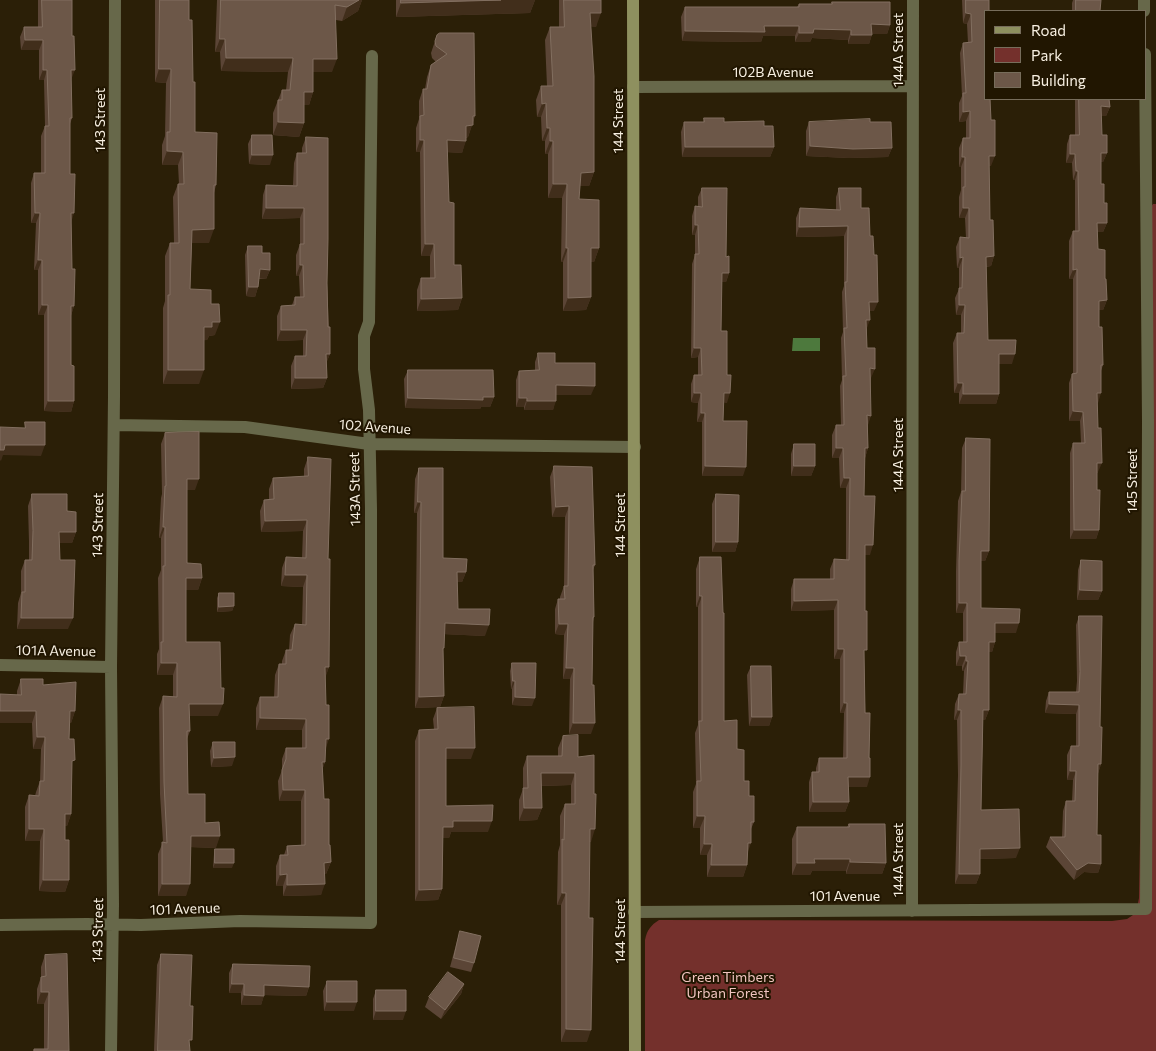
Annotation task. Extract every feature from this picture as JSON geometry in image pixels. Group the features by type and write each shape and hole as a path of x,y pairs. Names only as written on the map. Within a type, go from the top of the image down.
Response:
{"main road":[{"name":"144 Street","path":"633,0 635,1051"}],"street":[{"name":"143 Street","path":"111,1051 113,925 112,667 115,0"},
{"name":"144A Street","path":"912,911 913,0"},
{"name":"143A Street","path":"371,923 371,509 369,410 364,369 364,336 369,322 372,56"},
{"name":"102B Avenue","path":"633,88 913,86"},
{"name":"145 Street","path":"1145,100 1148,422 1146,909"},
{"name":"102 Avenue","path":"114,425 245,428 369,444 635,447"},
{"name":"101A Avenue","path":"0,665 112,667"},
{"name":"101 Avenue","path":"634,912 1146,909"},
{"name":"101 Avenue","path":"0,925 141,925 240,921 371,923"}],"green space":[{"name":"Green Timbers Urban Forest","path":"1153,204 1156,204 1156,1051 645,1051 645,940 650,928 659,920 1112,921 1127,919 1136,913 1139,898 1151,207"}],"shaded area":[{"path":"793,338 820,338 820,351 792,351"}],"building":[{"path":"42,0 72,0 72,36 74,36 75,70 71,70 70,174 75,174 74,213 71,213 72,269 75,269 74,306 71,306 71,365 74,366 74,401 48,401 48,305 42,305 42,260 38,260 40,213 35,213 34,173 45,173 45,126 49,126 47,70 43,70 43,40 25,40 24,27 42,27"},
{"path":"160,0 189,0 189,20 192,20 193,82 195,82 195,132 217,133 214,229 192,230 190,289 211,290 211,304 219,304 220,322 212,322 212,327 204,327 204,370 168,370 170,243 179,243 178,184 184,184 183,152 167,151 167,132 170,132 171,69 159,69"},
{"path":"221,0 359,0 347,7 335,5 337,59 313,59 313,92 304,92 304,123 278,122 278,100 282,100 282,90 290,90 293,58 226,58 225,39 220,39"},
{"path":"401,0 501,0 401,3"},
{"path":"564,0 601,0 601,13 590,13 594,76 594,172 581,173 579,199 599,200 599,248 591,248 591,297 568,298 568,248 566,248 567,184 553,184 553,141 550,141 550,128 547,128 546,103 542,104 541,86 553,86 550,27 564,27"},
{"path":"966,0 989,0 989,10 984,10 984,100 990,100 991,120 995,120 995,156 989,156 990,220 993,220 994,256 986,257 988,340 1016,340 1015,354 999,354 999,394 963,394 963,383 958,383 957,333 964,333 965,305 959,305 959,288 962,288 963,257 960,258 960,237 969,238 969,208 963,208 965,157 962,157 963,138 970,138 970,111 963,112 963,93 966,93 963,43 972,42 971,14 966,13"},
{"path":"1076,0 1101,0 1100,10 1076,10"},
{"path":"832,2 890,2 890,25 871,24 872,35 851,35 851,30 814,29 813,33 799,33 799,26 764,26 765,32 685,31 685,7 799,7 799,4 832,4"},
{"path":"440,33 474,33 475,116 473,116 473,125 466,126 466,141 447,140 449,202 454,203 454,265 461,265 462,298 421,299 421,278 435,278 434,244 425,244 424,140 420,140 420,116 424,115 423,89 427,89 431,65 447,54 436,46 435,41"},
{"path":"1079,100 1109,100 1110,107 1101,106 1102,135 1107,135 1107,153 1101,153 1101,184 1104,184 1104,203 1107,203 1107,223 1097,223 1098,249 1105,250 1107,300 1099,301 1099,327 1102,327 1103,365 1101,365 1101,393 1097,393 1102,463 1097,463 1097,490 1100,490 1099,530 1074,530 1073,443 1085,443 1083,412 1073,411 1072,374 1077,373 1077,269 1073,270 1073,231 1079,231 1078,171 1076,171 1075,154 1070,154 1070,135 1079,135"},
{"path":"704,118 724,118 724,122 764,121 764,126 773,126 774,147 685,147 684,122 704,122"},
{"path":"870,119 870,122 891,122 892,148 853,149 810,146 809,122"},
{"path":"252,135 272,135 273,155 252,155"},
{"path":"306,137 328,138 327,283 330,354 326,354 327,378 295,378 295,356 306,356 307,330 281,330 281,306 295,305 295,297 304,297 303,265 300,265 300,244 304,244 304,208 266,208 266,185 297,186 297,153 306,153"},
{"path":"702,188 727,188 726,257 729,256 729,273 722,273 721,331 727,331 727,375 731,375 730,393 724,393 723,421 747,421 746,467 705,466 705,413 701,413 701,393 694,393 694,375 702,375 701,348 694,348 695,254 699,254 698,225 695,225 695,206 702,207"},
{"path":"839,188 861,188 861,208 869,208 870,236 873,236 874,255 877,255 878,302 869,302 870,320 866,320 867,348 875,348 875,369 870,368 871,416 867,415 868,448 865,448 864,496 875,496 873,545 865,545 867,650 864,650 865,713 870,713 870,777 848,777 849,802 813,802 812,772 819,772 819,758 847,758 847,703 844,703 844,649 838,649 838,600 794,601 794,579 834,579 834,559 849,560 850,478 844,478 843,448 836,448 836,425 844,425 843,376 846,376 844,328 847,328 845,282 847,282 848,226 799,227 800,208 840,210"},
{"path":"248,246 262,246 262,253 270,253 270,270 260,269 258,287 249,287"},
{"path":"538,353 555,353 555,363 595,363 595,386 556,385 556,401 527,401 527,398 519,398 519,371 539,370"},
{"path":"408,370 493,370 494,397 483,397 483,400 408,398"},
{"path":"25,422 45,422 45,445 5,445 4,450 0,450 0,427 25,428"},
{"path":"199,432 199,479 187,479 187,563 201,564 202,578 186,578 186,642 220,642 221,688 224,688 223,704 189,704 190,731 187,731 188,794 205,794 205,823 219,822 220,836 191,836 190,884 162,884 162,842 167,843 163,696 177,697 177,663 161,663 161,642 163,642 163,566 165,566 165,527 163,527 166,486 165,433"},
{"path":"966,438 990,439 989,551 981,551 981,608 1020,609 1019,623 995,623 995,642 989,642 989,710 983,710 981,810 1019,809 1020,848 980,849 980,874 959,874 961,710 958,710 959,694 966,694 968,661 966,661 966,656 960,656 959,642 967,642 967,603 959,603 959,561 962,491 965,491"},
{"path":"794,444 815,444 815,466 794,466"},
{"path":"308,457 331,459 328,559 330,559 329,667 325,667 326,705 329,705 329,739 326,739 325,762 322,762 324,799 329,799 331,862 324,863 325,884 287,885 287,874 280,875 280,855 288,855 287,846 305,845 305,790 283,790 282,770 286,759 286,748 306,748 306,719 260,718 260,697 278,697 279,664 286,664 286,650 292,650 295,624 306,625 307,575 285,575 286,557 306,558 307,520 265,521 264,500 274,499 273,478 308,476"},
{"path":"554,466 592,467 595,565 593,565 592,685 594,685 595,723 573,723 574,668 566,668 568,624 559,624 558,599 565,599 564,586 568,586 569,506 556,507"},
{"path":"419,468 443,468 443,558 467,559 466,572 457,572 458,609 490,609 489,625 445,623 443,648 444,696 419,697 421,502 418,502"},
{"path":"32,494 67,494 67,511 76,512 76,532 59,532 60,560 75,560 73,618 21,618 22,592 25,592 25,560 32,560"},
{"path":"716,494 739,495 738,542 716,542"},
{"path":"700,557 721,557 724,613 724,721 737,720 737,749 744,750 744,781 749,781 749,796 754,796 754,822 751,822 751,843 748,843 747,865 711,865 712,844 704,844 705,816 697,816 697,781 701,781 699,721 702,721 702,596 700,596"},
{"path":"1081,560 1102,561 1102,591 1080,590"},
{"path":"219,593 234,593 234,606 219,607"},
{"path":"1079,616 1102,616 1100,727 1102,727 1101,764 1098,764 1097,835 1101,835 1101,864 1088,863 1077,870 1050,837 1065,837 1066,801 1075,801 1076,771 1070,771 1071,746 1079,746 1079,705 1049,704 1049,692 1079,692"},
{"path":"512,663 536,663 535,698 515,697"},
{"path":"751,666 771,666 772,717 752,717"},
{"path":"21,679 43,679 43,685 76,682 75,711 70,711 69,739 74,739 75,760 72,761 71,814 65,814 65,840 69,840 69,880 43,880 44,829 29,829 29,795 39,796 40,781 44,781 45,737 37,737 36,711 0,711 0,694 21,695"},
{"path":"474,707 475,748 446,748 446,806 493,805 492,821 453,821 453,827 443,827 442,889 419,890 419,730 438,729 437,708"},
{"path":"578,735 578,757 594,755 594,794 596,794 595,829 590,829 589,918 593,918 591,1030 566,1029 566,893 562,893 562,839 564,840 565,804 575,804 575,773 541,773 542,808 524,808 523,788 528,788 527,756 562,756 563,736"},
{"path":"213,742 235,742 235,757 214,758"},
{"path":"849,824 885,824 886,863 850,862 850,859 814,859 815,863 797,863 797,827 849,827"},
{"path":"215,849 234,849 234,863 215,863"},
{"path":"460,931 481,936 474,963 454,958"},
{"path":"67,954 69,1051 34,1051 34,1049 48,1049 49,992 41,992 41,977 46,976 45,955"},
{"path":"161,954 192,955 190,1006 193,1006 192,1040 189,1040 190,1051 158,1051"},
{"path":"233,964 310,966 309,987 264,985 264,996 244,995 244,984 232,984"},
{"path":"448,972 464,984 445,1010 429,997"},
{"path":"327,981 357,981 357,1002 327,1002"},
{"path":"376,990 406,990 406,1011 376,1011"}]}
